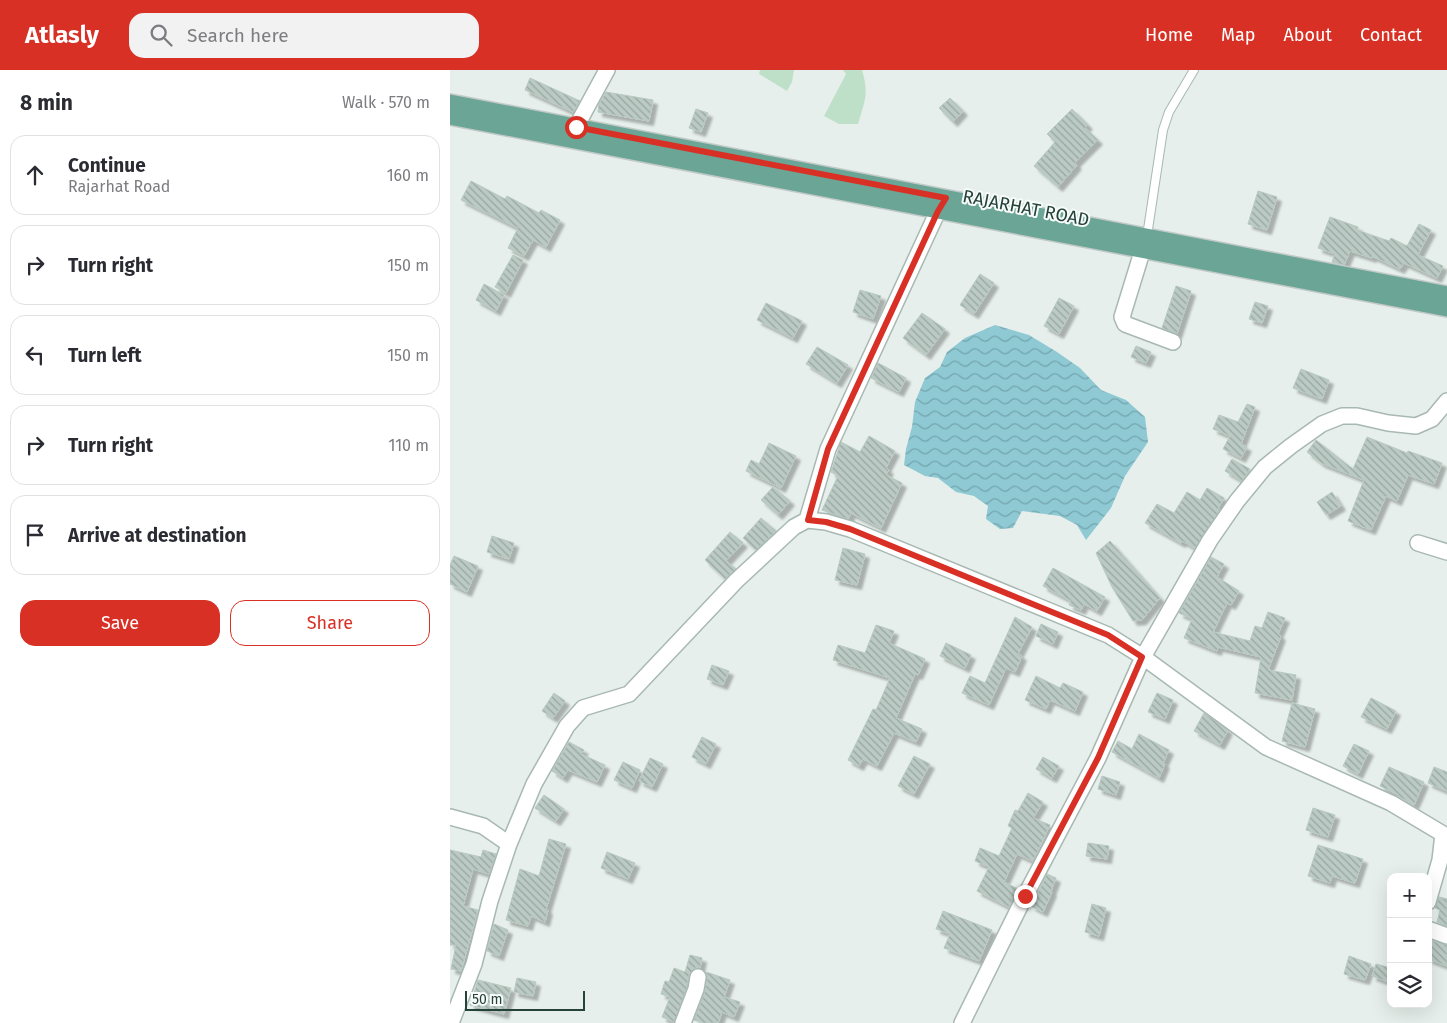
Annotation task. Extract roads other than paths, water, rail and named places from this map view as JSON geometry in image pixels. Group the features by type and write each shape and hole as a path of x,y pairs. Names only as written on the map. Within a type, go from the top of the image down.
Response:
{"main road":[{"name":"RAJARHAT ROAD","path":"450,102 946,198 1447,309"},
{"name":"RAJARHAT ROAD","path":"450,117 938,211 1144,243 1447,294"}],"street":[{"path":"576,127 607,70"},
{"path":"808,520 828,449 938,211 946,198"},
{"path":"1144,243 1122,321 1125,324 1173,342"},
{"path":"962,1023 1025,896 1098,758 1142,657 1210,540 1250,485 1284,451 1322,424 1342,416 1357,416 1388,423 1416,426 1432,419 1447,401"},
{"path":"451,1023 474,964 490,901 509,844 534,784 567,726 583,708 629,694 736,581 794,528 808,520 826,522 850,529 1108,635 1142,657 1266,747 1391,803 1445,834 1432,888"},
{"path":"1418,543 1447,552"},
{"path":"450,816 483,826 509,844"},
{"path":"1432,930 1447,936"},
{"path":"682,1023 696,989 698,977"}],"lane":[{"path":"1144,243 1163,130 1169,112 1194,70"}],"water":[{"path":"995,325 1029,335 1057,352 1080,368 1101,390 1126,400 1145,417 1148,442 1125,476 1111,508 1086,540 1077,525 1060,516 1022,511 1013,528 1000,529 986,519 988,506 974,496 956,492 938,478 925,476 904,465 915,402 925,378 940,367 947,352 965,338"}]}
